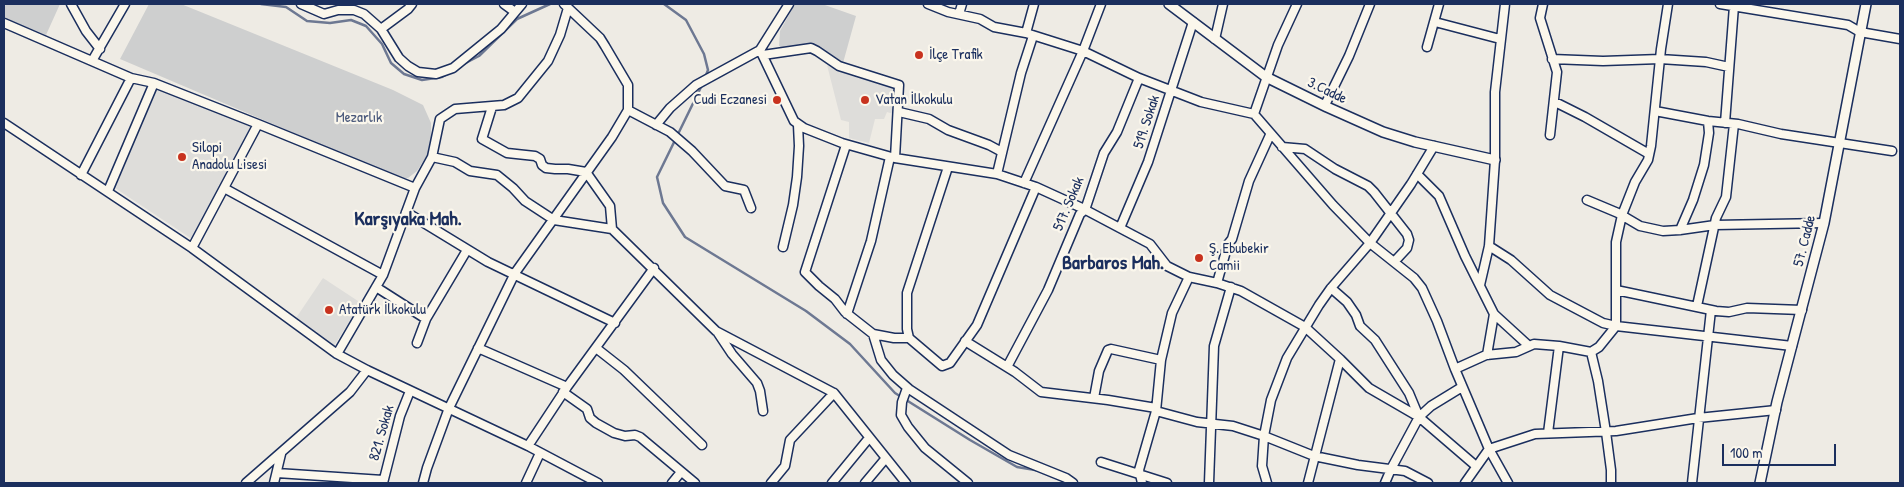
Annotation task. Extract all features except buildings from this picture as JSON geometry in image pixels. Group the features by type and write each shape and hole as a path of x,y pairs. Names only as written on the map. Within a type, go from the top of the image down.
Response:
{"street":[{"path":"71,4 86,31 100,49"},
{"path":"92,61 125,4"},
{"path":"302,4 324,14 338,10 354,10 364,14 381,29 399,58 408,66 418,72 436,74 453,68 501,30 522,4"},
{"path":"381,29 412,4"},
{"path":"504,4 515,12"},
{"path":"761,53 789,4"},
{"path":"928,4 980,19 994,27 1029,34 1084,51 1139,78 1201,102 1254,114 1270,135 1333,205 1370,243 1414,278 1422,288 1489,449 1508,483"},
{"path":"959,14 962,4"},
{"path":"997,174 1015,106 1034,4"},
{"path":"1024,183 1084,51 1101,4"},
{"name":"3.Cadde","path":"1169,4 1266,77 1324,106 1383,132 1495,160"},
{"path":"1215,39 1224,4"},
{"path":"1254,114 1278,45 1297,4"},
{"path":"1324,106 1349,56 1370,4"},
{"path":"1427,47 1439,4"},
{"path":"1480,285 1489,246 1495,160 1495,92 1505,4"},
{"path":"1542,4 1540,18 1557,72 1550,135"},
{"path":"1455,369 1487,355 1516,352 1534,344 1591,352 1600,348 1616,326 1616,242 1622,215 1649,154 1668,4"},
{"path":"1722,4 1848,25 1860,32 1900,39"},
{"name":"57. Cadde","path":"1760,483 1776,410 1824,223 1866,4"},
{"path":"337,354 383,275 415,188 432,157 440,119 455,109 504,105 518,98 548,61 560,35 566,6"},
{"path":"423,483 449,408 515,273 612,137 628,110 628,85 605,46 600,38 566,6"},
{"path":"1725,123 1734,6"},
{"path":"4,22 131,78 154,83 415,188"},
{"name":"519. Sokak","path":"1120,228 1148,162 1193,22"},
{"path":"1435,22 1500,39"},
{"path":"656,125 670,108 696,85 761,53 812,48 839,66 899,85 899,112 893,158 871,241 847,314"},
{"path":"761,53 794,121 798,125 846,144 893,158 997,174 1036,187 1085,210 1150,244 1167,266 1189,277 1217,282 1241,291 1305,327 1369,388 1419,417 1476,466"},
{"path":"1552,59 1602,61 1660,59 1706,62 1729,67"},
{"path":"81,175 131,78"},
{"name":"517. Sokak","path":"1007,367 1048,290 1080,214 1085,210 1104,153 1117,132 1139,78"},
{"path":"108,192 154,83"},
{"path":"1554,102 1585,117 1649,154"},
{"path":"492,107 482,139 507,152 535,156 540,159 542,165 546,168 586,172 610,206 612,229"},
{"path":"628,110 670,132 679,139 725,186 744,190 751,208"},
{"path":"1655,111 1781,134 1892,151"},
{"path":"899,112 929,119 948,130 989,145 1002,152"},
{"path":"1680,230 1693,200 1704,165 1709,133 1708,121"},
{"path":"4,123 192,248 337,354 528,446 598,483"},
{"path":"192,248 258,124"},
{"path":"1697,306 1716,218 1726,197 1734,124"},
{"path":"783,247 793,205 797,177 798,125"},
{"path":"1217,282 1249,181 1270,135"},
{"path":"846,144 805,272 835,299 847,314 873,334 894,338 909,338"},
{"path":"1267,483 1262,466 1264,436 1271,400 1287,358 1331,288 1370,243 1434,146"},
{"path":"1282,147 1306,150 1335,169 1368,186 1374,192 1407,234 1409,240 1407,248 1394,262"},
{"path":"432,157 455,162 470,171 497,175 513,188 524,201 554,220 612,229 654,268 716,331 732,354 757,383 763,411"},
{"path":"948,167 906,293 906,329 909,338 942,366 950,363 977,325 1036,187"},
{"path":"1417,174 1439,196 1465,256 1494,314 1529,346"},
{"path":"224,188 383,275"},
{"path":"1586,200 1622,215 1640,226 1663,231 1715,225 1824,223"},
{"path":"406,212 467,250 615,323"},
{"path":"1489,246 1511,260 1550,294 1603,323 1792,346"},
{"path":"417,343 426,319 467,250"},
{"path":"528,446 565,390 654,268"},
{"path":"1141,479 1139,470 1156,410 1161,360 1172,313 1189,277"},
{"path":"376,287 426,319"},
{"path":"1209,483 1214,346 1231,287"},
{"path":"1331,288 1347,302 1356,315 1360,326 1375,340 1409,393 1419,417"},
{"path":"1616,290 1729,312 1747,308 1802,310"},
{"path":"1692,483 1711,310"},
{"path":"1487,355 1494,314"},
{"path":"716,331 834,393 906,483"},
{"path":"873,334 881,360 893,375 927,403 1009,455 1066,478 1073,483"},
{"path":"965,341 1007,367 1042,392 1094,398 1156,410 1197,422 1233,426 1314,456 1358,465 1405,471 1428,483"},
{"path":"1548,433 1559,346"},
{"path":"478,348 565,390 587,409 590,418 596,423 614,433 640,437 695,483"},
{"path":"596,348 624,370 702,445"},
{"path":"1094,398 1100,371 1108,350 1161,360"},
{"path":"1591,352 1598,381 1606,432 1611,470 1610,483"},
{"path":"1308,483 1340,359"},
{"path":"246,483 350,392 367,370"},
{"path":"1385,483 1419,417 1431,406 1462,387"},
{"path":"907,388 902,402 901,415 908,427 925,448 968,483"},
{"name":"821. Sokak","path":"383,482 400,416 410,390"},
{"path":"771,483 779,480 790,440 834,393"},
{"path":"1465,483 1489,449 1535,434 1616,432 1698,418 1776,410"},
{"path":"832,483 869,438"},
{"path":"526,483 540,453"},
{"path":"274,483 278,473 281,454"},
{"path":"865,483 886,458"},
{"path":"1101,462 1141,479 1167,483"},
{"path":"672,483 681,472"},
{"path":"278,473 383,482"}],"shaded area":[{"name":"Vatan İlkokulu","path":"827,65 849,75 895,88 894,114 887,112 884,119 875,119 869,143 849,138 849,122 841,120"},
{"name":"Silopi Anadolu Lisesi","path":"157,87 251,127 192,239 115,188"},
{"name":"Atatürk İlkokulu","path":"323,278 361,303 334,346 296,318"}],"green space":[{"path":"6,4 60,4 46,35 4,18"},
{"name":"Mezarlık","path":"149,4 181,4 393,90 423,105 431,123 431,149 417,171 408,178 400,178 120,59"},
{"path":"795,4 822,4 856,16 843,63 813,44 783,48 779,46 780,31"}],"waterway":[{"path":"261,4 286,7 307,21 330,23 351,20 366,26 382,44 391,63 404,74 422,80 442,77 449,73"},
{"path":"460,66 479,56 517,19 550,4"},
{"path":"664,4 686,20 704,54 708,70 705,78"},
{"path":"703,83 657,177 663,203 685,237 806,311 850,344 895,393 1017,467 1041,471"},
{"path":"1057,478 1067,483"}],"place":[{"name":"İlçe Trafik","path":"919,55"},
{"name":"Cudi Eczanesi","path":"777,100"},
{"name":"Vatan İlkokulu","path":"865,100"},
{"name":"Silopi Anadolu Lisesi","path":"182,157"},
{"name":"Ş. Ebubekir Camii","path":"1199,258"},
{"name":"Atatürk İlkokulu","path":"329,310"}],"district":[{"name":"Karşıyaka Mah.","path":"408,220"},
{"name":"Barbaros Mah.","path":"1113,264"}]}
